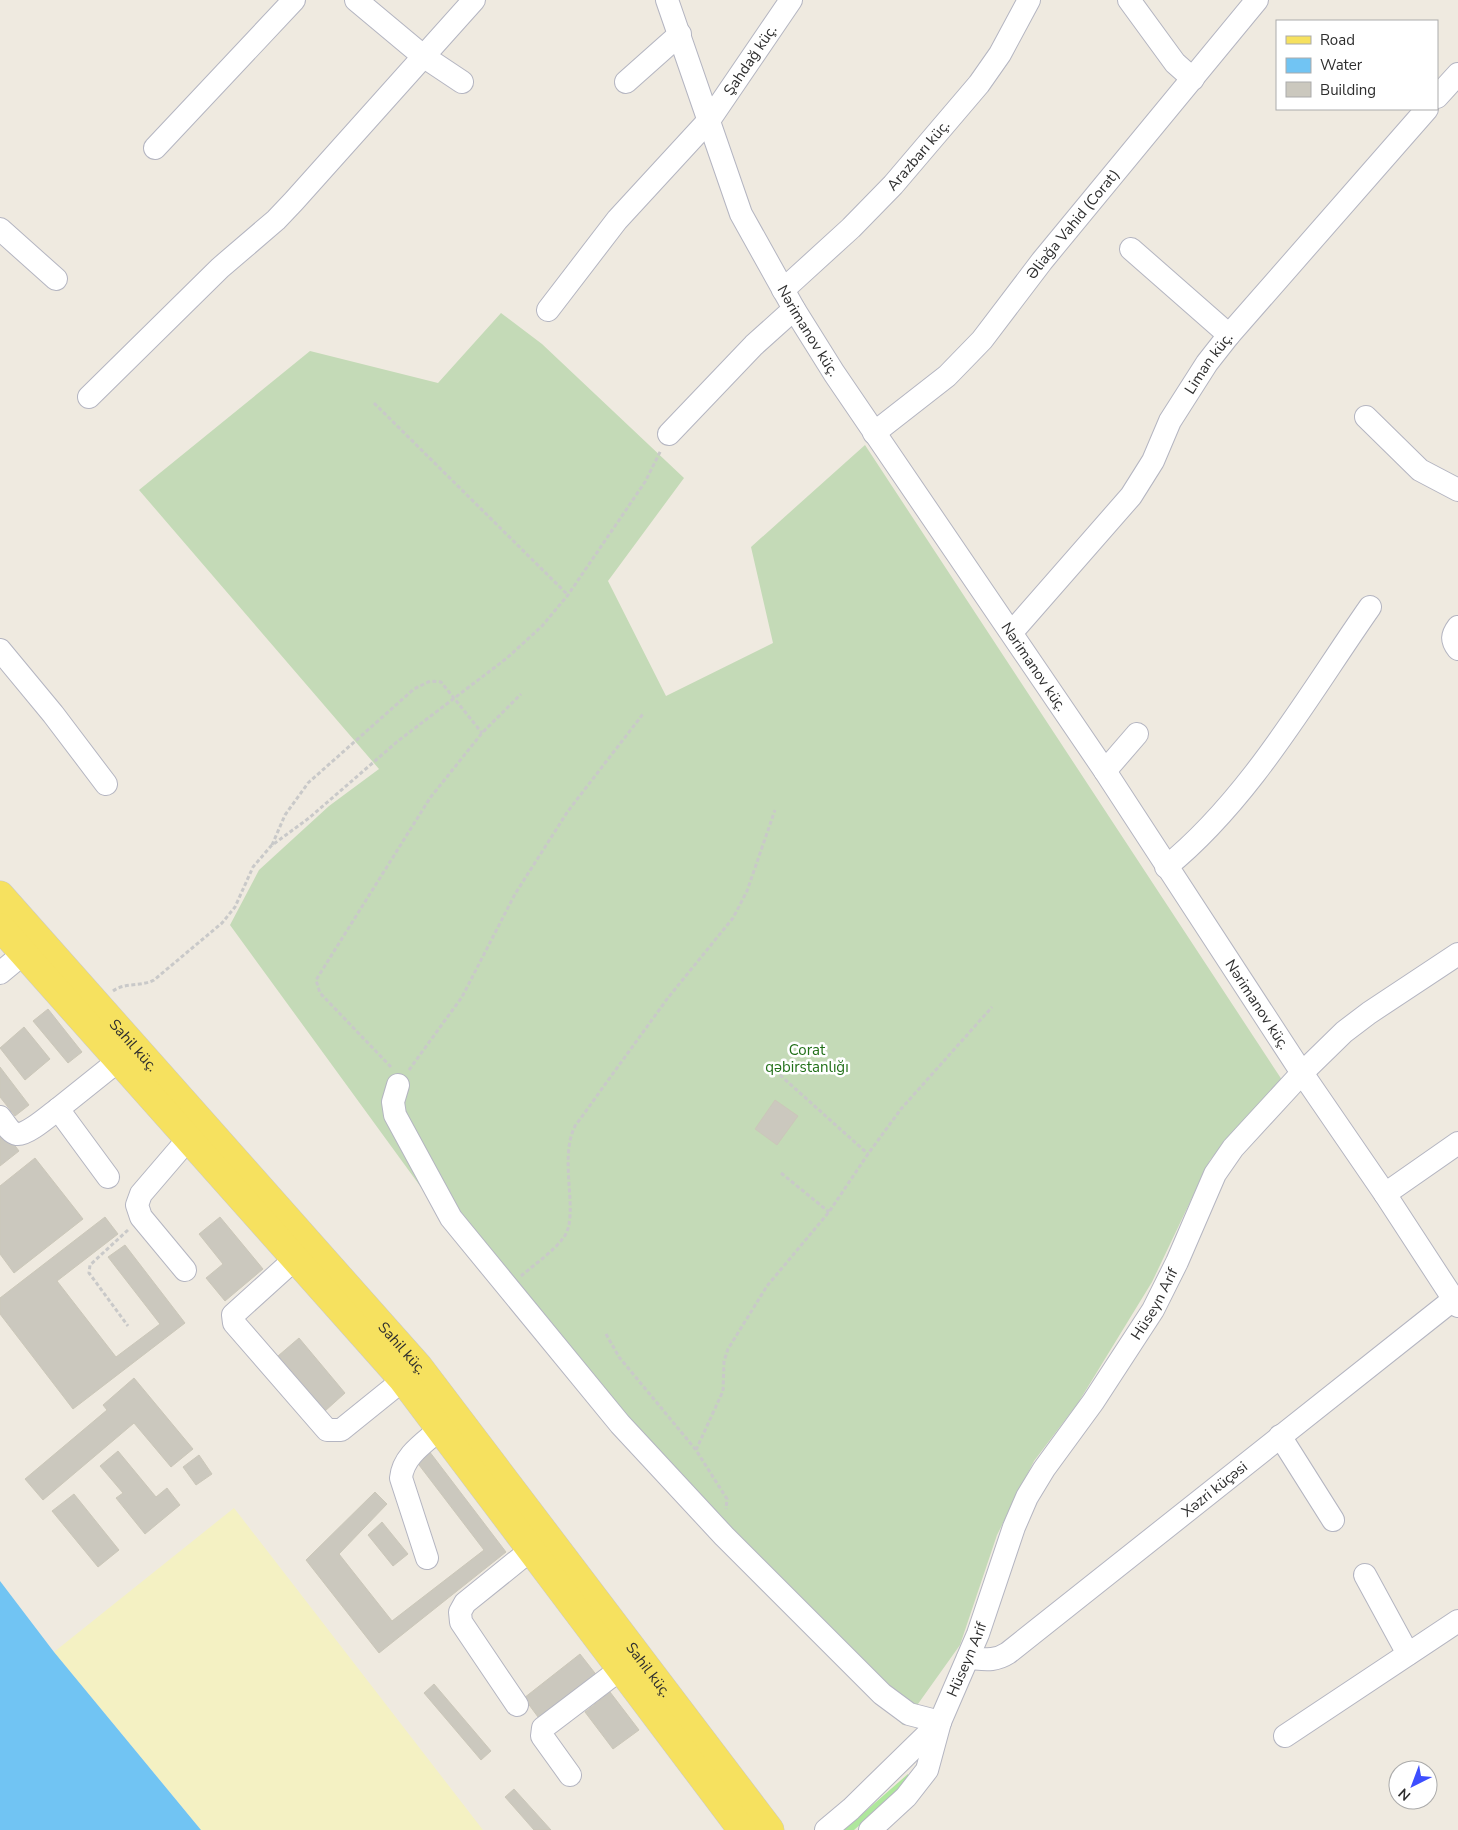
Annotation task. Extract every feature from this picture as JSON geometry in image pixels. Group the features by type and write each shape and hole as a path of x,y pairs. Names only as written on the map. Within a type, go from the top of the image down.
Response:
{"main road":[{"name":"Sahil küç.","path":"0,895 419,1367 770,1830"},
{"name":"Sahil küç.","path":"0,927 403,1380 622,1668 742,1830"}],"street":[{"path":"155,148 294,0"},
{"path":"356,0 423,56 462,82"},
{"path":"89,397 220,268 294,201 474,0"},
{"name":"Nərimanov küç.","path":"667,0 710,119 741,214 789,300 874,433 1012,632 1302,1073 1456,1302"},
{"name":"Şahdağ küç.","path":"548,310 617,220 710,119 791,0"},
{"name":"Arazbarı küç.","path":"670,434 754,345 789,300 851,228 892,185 979,84 1000,54 1029,0"},
{"path":"1129,0 1175,63 1192,79"},
{"name":"Əliağa Vahid (Corat)","path":"874,433 947,376 982,340 1042,261 1257,0"},
{"path":"626,82 680,34"},
{"path":"1438,96 1458,74"},
{"name":"Liman küç.","path":"1012,632 1131,496 1153,461 1176,413 1228,335 1426,110"},
{"path":"0,229 56,279"},
{"path":"1131,249 1228,335"},
{"path":"1366,417 1420,470 1458,490"},
{"path":"1166,867 1214,823 1252,777 1370,607"},
{"path":"1458,627 1452,636 1454,644 1458,649"},
{"path":"0,650 53,714 106,784"},
{"path":"1105,771 1136,734"},
{"path":"0,973 23,954"},
{"name":"Hüseyn Arif","path":"940,1722 968,1658 1028,1497 1044,1469 1093,1402 1154,1310 1215,1174 1233,1148 1302,1073 1344,1032 1369,1013 1458,954"},
{"path":"0,1117 11,1131 16,1134 24,1133 58,1109 118,1060"},
{"path":"398,1084 393,1102 395,1115 422,1169 451,1218 620,1424 724,1536 895,1705 909,1714 940,1722"},
{"path":"58,1109 108,1177"},
{"path":"185,1270 141,1217 137,1205 141,1194 189,1138"},
{"path":"1385,1194 1458,1143"},
{"path":"296,1258 233,1315 234,1323 327,1430 341,1430 403,1380"},
{"name":"Xəzri küçəsi","path":"968,1658 991,1660 998,1659 1008,1653 1280,1436 1456,1302"},
{"path":"427,1558 400,1478 402,1467 407,1458 440,1428"},
{"path":"1280,1436 1333,1520"},
{"path":"517,1705 461,1622 460,1612 465,1603 532,1549"},
{"path":"1365,1575 1408,1654"},
{"path":"1285,1736 1458,1621"},
{"path":"570,1775 542,1736 543,1728 622,1668"},
{"path":"826,1830 851,1809 940,1722"},
{"path":"870,1830 906,1797 927,1770 940,1722"}],"path":[{"path":"374,403 568,595"},
{"path":"96,1005 118,988 146,984 154,980 222,923 235,907 253,866 271,846 309,818 398,742 507,658 542,626 568,595 645,482 670,434"},
{"path":"271,846 285,815 308,783 414,689 430,682 441,682 482,733"},
{"path":"398,1084 390,1064 320,993 316,980 430,798 482,733 521,694"},
{"path":"398,1084 462,997 515,894 568,811 643,714"},
{"path":"508,1289 564,1236 570,1223 567,1153 569,1138 575,1126 667,999 733,918 747,891 775,810"},
{"path":"696,1450 723,1391 724,1361 728,1349 767,1286 829,1212 901,1109 992,1008"},
{"path":"780,1075 868,1154"},
{"path":"781,1173 829,1212"},
{"path":"128,1326 89,1273 90,1265 141,1217"},
{"path":"606,1334 619,1357 696,1450 726,1499 724,1536"}],"green space":[{"name":"Corat qəbirstanlığı","path":"501,313 542,344 684,478 608,581 666,696 773,643 751,547 865,445 1284,1083 1248,1116 1210,1160 1152,1282 1078,1403 1034,1461 997,1535 960,1645 903,1725 671,1491 482,1271 230,925 259,870 329,806 379,769 139,490 310,351 438,383"},
{"path":"908,1774 909,1781 854,1830 844,1830"}],"sand":[{"path":"234,1508 483,1830 201,1830 54,1652"}],"water":[{"path":"0,1581 54,1652 201,1830 0,1830"}],"building":[{"path":"48,1009 82,1052 68,1063 33,1021"},
{"path":"24,1027 50,1059 25,1080 0,1048"},
{"path":"0,1067 29,1105 15,1116 0,1097"},
{"path":"775,1100 798,1116 777,1145 755,1129"},
{"path":"0,1126 19,1151 0,1166"},
{"path":"35,1158 83,1219 14,1273 0,1254 0,1186"},
{"path":"105,1217 118,1234 57,1281 116,1357 160,1324 108,1257 125,1245 185,1323 73,1409 0,1314 0,1298"},
{"path":"220,1217 263,1269 225,1301 206,1278 223,1264 199,1234"},
{"path":"299,1338 345,1393 325,1411 278,1356"},
{"path":"134,1378 193,1449 171,1467 134,1423 43,1500 25,1479 107,1410 103,1405"},
{"path":"118,1451 156,1497 167,1488 180,1505 145,1534 116,1498 123,1493 100,1466"},
{"path":"429,1451 506,1552 379,1653 306,1560 375,1492 387,1504 339,1554 392,1621 484,1550 416,1461"},
{"path":"199,1455 212,1474 196,1485 183,1467"},
{"path":"74,1494 119,1550 98,1567 52,1511"},
{"path":"382,1522 408,1554 393,1566 368,1535"},
{"path":"580,1654 598,1677 541,1721 524,1698"},
{"path":"434,1684 491,1751 481,1760 424,1693"},
{"path":"610,1692 639,1730 613,1749 585,1712"},
{"path":"514,1789 551,1830 534,1830 505,1797"}]}
